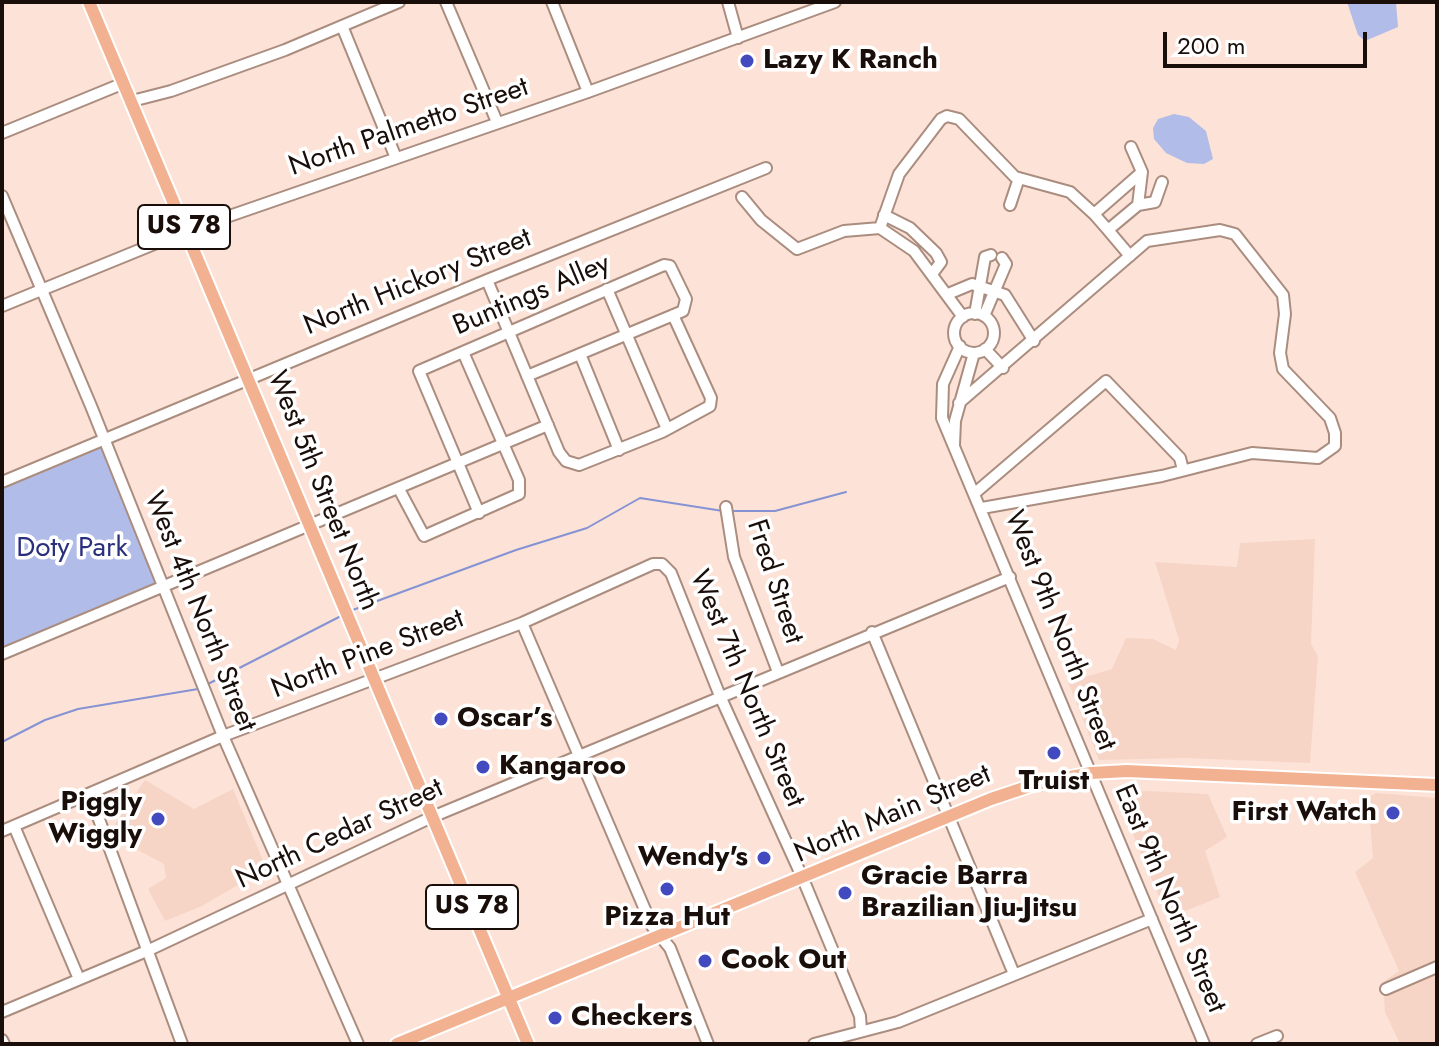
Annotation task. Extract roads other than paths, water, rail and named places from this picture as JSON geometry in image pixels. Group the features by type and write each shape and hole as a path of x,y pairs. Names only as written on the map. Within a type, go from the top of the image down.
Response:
{"main road":[{"name":"West 5th Street North","path":"89,2 250,379 372,678 511,998"},
{"name":"North Main Street","path":"397,1044 1011,792 1091,773 1437,785"},
{"name":"US 78","path":"511,998 528,1044"}],"street":[{"path":"132,101 171,91 399,2"},
{"path":"446,2 497,122"},
{"path":"552,2 588,92"},
{"path":"728,2 738,38"},
{"name":"North Palmetto Street","path":"2,306 186,231 212,225 588,92 828,3"},
{"path":"342,26 396,158"},
{"path":"2,133 124,83"},
{"path":"880,228 899,174 925,137 947,116 959,119 1019,178 1070,192 1094,214 1130,256"},
{"path":"1131,147 1142,172 1138,205"},
{"name":"North Hickory Street","path":"2,482 487,280 766,168"},
{"path":"1094,214 1142,172"},
{"path":"1010,205 1019,178"},
{"path":"1108,230 1138,205 1155,202 1162,182"},
{"name":"West 4th North Street","path":"2,196 223,736 358,1044"},
{"path":"742,197 761,220 797,249 844,231 880,228 914,251 963,317"},
{"path":"884,215 910,228 936,253 941,262 932,274"},
{"name":"West 9th North Street","path":"959,403 1147,241 1220,230 1235,234 1283,295 1285,314 1280,353 1283,369 1330,418 1335,433 1335,446 1318,458 1252,453 1183,470 982,508"},
{"path":"949,422 980,351 994,332 980,315 979,285 985,257 996,256 1006,264 995,291 980,315"},
{"name":"Buntings Alley","path":"458,463 419,371 664,265 670,266 686,299 683,311 673,315"},
{"path":"487,280 508,332 548,425 566,461 579,465 619,450 700,414 711,402 673,315 527,376"},
{"path":"948,294 960,287 979,285 995,291 1013,304 1034,341"},
{"path":"607,289 667,429"},
{"path":"963,317 980,315"},
{"path":"949,422 940,400 943,384 960,346 955,331 963,317"},
{"path":"960,346 980,351 1003,368"},
{"path":"399,489 424,536 519,494 521,488 463,352"},
{"path":"580,354 619,450"},
{"path":"975,493 1106,381 1180,458 1183,470"},
{"name":"West 9th North Street","path":"949,422 954,445 1091,773"},
{"path":"2,654 309,528 548,425"},
{"path":"458,463 479,513"},
{"name":"Fred Street","path":"726,507 730,543 778,672"},
{"name":"North Pine Street","path":"2,831 223,736 522,623 653,564 662,564"},
{"name":"West 7th North Street","path":"662,564 671,573 720,696 803,879 860,1016 861,1030"},
{"name":"North Cedar Street","path":"2,1012 149,950 432,817 1010,577"},
{"path":"522,623 652,926 670,948 708,1044"},
{"path":"872,632 951,816 1014,974"},
{"name":"East 9th North Street","path":"1091,773 1204,1044"},
{"path":"90,795 182,1044"},
{"path":"14,826 79,979"},
{"path":"814,1044 898,1022 1152,919"},
{"path":"1386,989 1437,967"},
{"path":"1257,1044 1277,1036"}],"waterway":[{"path":"730,511 775,511 846,492"},
{"path":"350,611 516,550 587,528 640,498 723,511"},
{"path":"208,684 341,616"},
{"path":"2,742 45,720 78,709 198,689"}],"place":[{"name":"Lazy K Ranch","path":"747,61"},
{"name":"Oscar’s","path":"441,719"},
{"name":"Truist","path":"1054,753"},
{"name":"Kangaroo","path":"483,767"},
{"name":"First Watch","path":"1393,813"},
{"name":"Piggly Wiggly","path":"158,819"},
{"name":"Wendy's","path":"764,858"},
{"name":"Pizza Hut","path":"667,889"},
{"name":"Gracie Barra Brazilian Jiu-Jitsu","path":"845,893"},
{"name":"Cook Out","path":"705,961"},
{"name":"Checkers","path":"555,1018"}],"park label":[{"name":"Doty Park","path":"72,549"}]}
